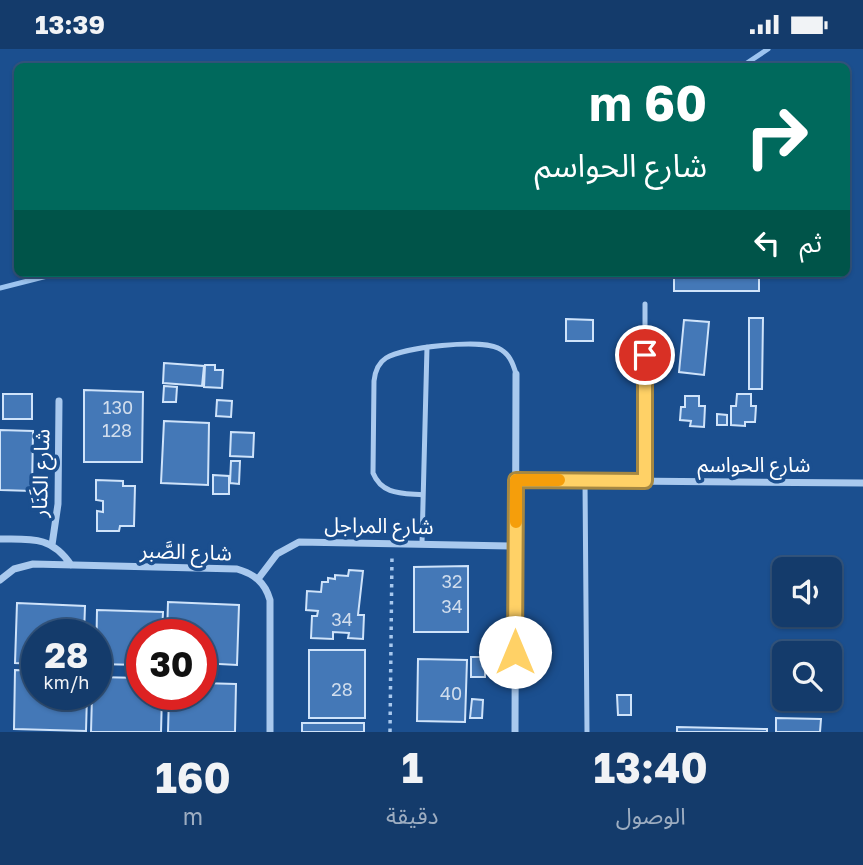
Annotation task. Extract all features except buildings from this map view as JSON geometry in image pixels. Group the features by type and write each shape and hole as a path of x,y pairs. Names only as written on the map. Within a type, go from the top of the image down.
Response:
{"street":[{"path":"515,732 516,374"},
{"name":"شارع الكَنَار","path":"52,545 58,504 59,401"},
{"name":"شارع الحواسم","path":"516,480 863,483"},
{"name":"شارع الكَنَار","path":"0,539 31,539 52,545 71,565"},
{"name":"شارع المراجل","path":"258,579 277,554 299,542 515,546"},
{"name":"شارع الصَّبر","path":"0,580 14,569 23,566 71,565 237,569 258,579 268,592 271,608 270,732"}],"lane":[{"path":"645,304 645,481"},
{"path":"423,495 386,490 376,481 372,465 374,381 378,366 386,358 427,347 480,344 495,346 507,354 516,374"},
{"path":"422,543 427,347"},
{"path":"585,481 587,732"}],"path":[{"path":"390,732 393,543"}],"waterway":[{"path":"747,63 768,49"},
{"path":"0,288 43,277"}],"slow traffic":[{"path":"516,522 516,480 559,480"}],"route":[{"path":"515,652 516,480 645,481 645,355"}]}
